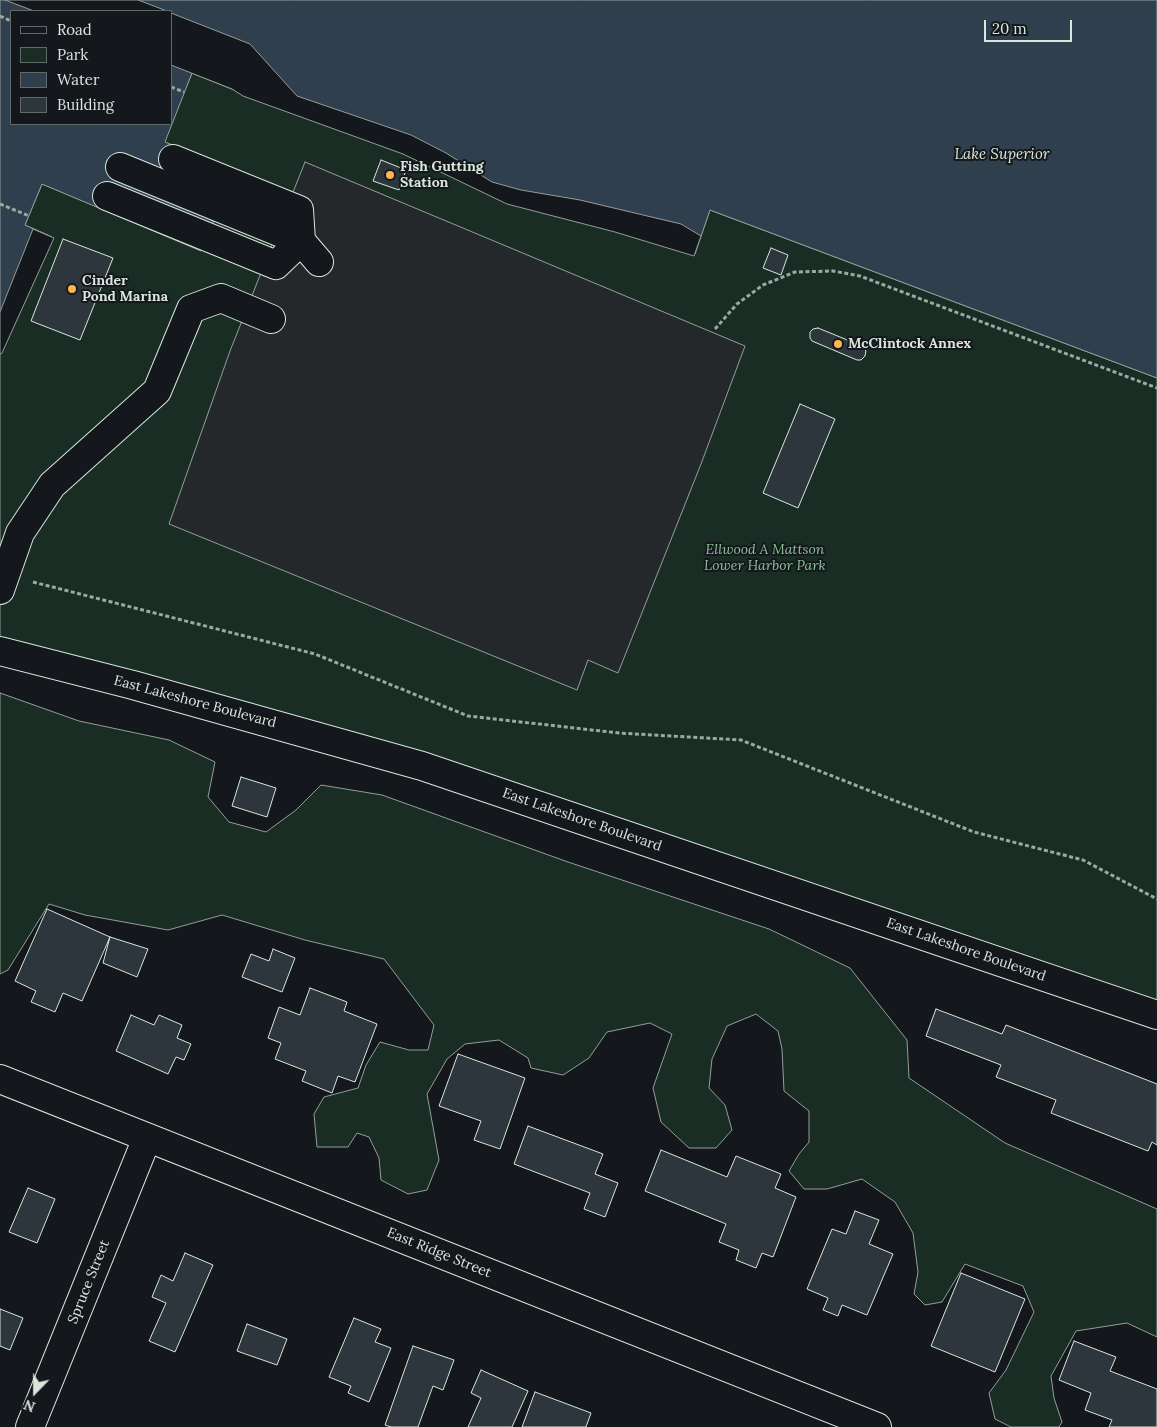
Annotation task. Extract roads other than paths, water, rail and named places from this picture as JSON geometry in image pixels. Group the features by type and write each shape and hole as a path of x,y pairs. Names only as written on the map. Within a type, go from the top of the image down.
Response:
{"street":[{"path":"106,196 276,265 301,241 299,210 173,159"},
{"path":"120,167 301,241 319,262"},
{"path":"2,582 20,533 52,485 157,391 191,309 221,298 271,319"},
{"name":"East Lakeshore Boulevard","path":"0,651 133,685 422,766 1157,1015"},
{"name":"East Ridge Street","path":"0,1079 877,1427"},
{"name":"Spruce Street","path":"30,1427 147,1138"}],"water":[{"name":"Lake Superior","path":"0,0 1157,0 1157,378 710,210 695,254 616,229 192,73 172,124 172,10 10,10 10,125 172,125 165,142 235,170 201,251 42,184 25,225 52,237 0,352"}],"place":[{"name":"Fish Gutting Station","path":"390,175"},
{"name":"Cinder Pond Marina","path":"72,289"},
{"name":"McClintock Annex","path":"838,344"}],"park label":[{"name":"Ellwood A Mattson Lower Harbor Park","path":"765,558"}]}
